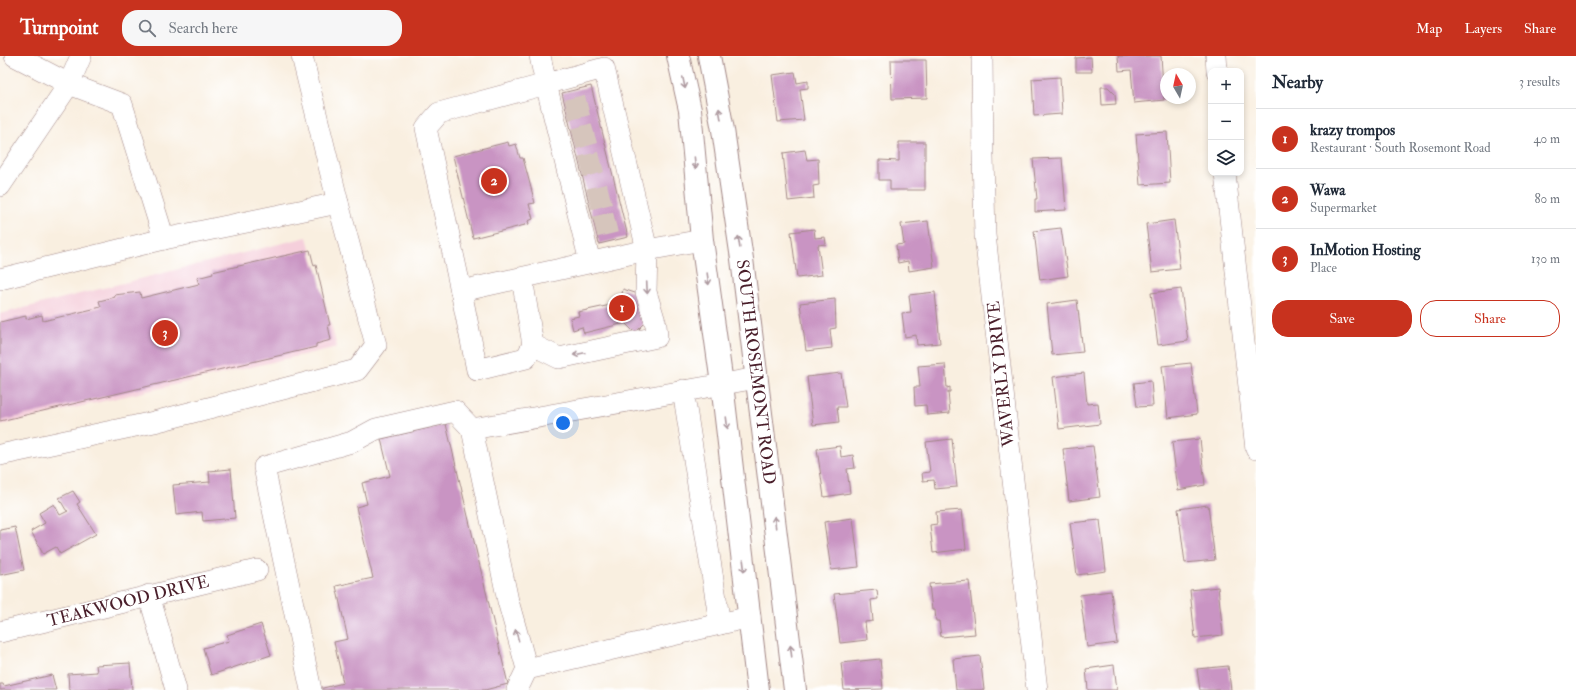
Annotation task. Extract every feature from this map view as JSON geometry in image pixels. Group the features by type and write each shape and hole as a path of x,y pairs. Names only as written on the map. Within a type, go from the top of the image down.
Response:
{"main road":[{"name":"SOUTH ROSEMONT ROAD","path":"678,56 690,110 702,240 722,384 758,690"},
{"name":"SOUTH ROSEMONT ROAD","path":"709,56 723,130 740,244 795,690"}],"street":[{"path":"15,56 69,84 122,104 164,239"},
{"path":"0,186 69,84 81,56"},
{"path":"0,455 154,422 357,370 376,345 338,203 302,56"},
{"path":"540,56 546,84 560,112 589,228 590,262"},
{"name":"WAVERLY DRIVE","path":"982,56 982,156 985,235 1037,690"},
{"path":"1216,56 1217,68"},
{"path":"522,278 533,345 526,358 478,370 426,128 439,113 604,68 603,101 631,218 647,250 646,292 656,325 657,337 559,358 533,345"},
{"path":"1225,176 1256,448"},
{"path":"0,280 164,239 338,203"},
{"path":"461,291 590,262 702,240"},
{"path":"472,429 683,390 757,378"},
{"path":"683,390 720,624"},
{"path":"311,690 264,467 352,442 376,429 455,411 472,429 508,601 527,669 517,690"},
{"name":"TEAKWOOD DRIVE","path":"0,632 257,570"},
{"path":"149,595 176,690"},
{"path":"527,669 750,617"}],"shaded area":[{"path":"307,237 337,347 0,425 0,314"}],"building":[{"path":"1118,56 1161,56 1160,100 1134,103 1131,70 1119,71"},
{"path":"1091,57 1092,72 1076,72 1076,58"},
{"path":"891,60 926,60 927,98 892,99"},
{"path":"795,72 797,83 808,81 808,88 800,89 804,120 778,122 772,75"},
{"path":"1060,77 1062,114 1034,116 1032,79"},
{"path":"591,86 628,237 599,244 562,93"},
{"path":"1101,87 1108,87 1115,94 1116,104 1102,105"},
{"path":"1167,132 1170,183 1140,185 1136,134"},
{"path":"508,142 509,146 516,144 520,158 523,158 535,203 529,204 533,219 528,221 529,224 473,238 453,156"},
{"path":"899,142 925,142 925,190 890,190 890,180 879,180 879,160 899,161"},
{"path":"805,150 807,160 818,159 819,185 813,186 814,198 788,201 783,153"},
{"path":"1062,158 1066,210 1035,212 1035,199 1037,199 1033,159"},
{"path":"1174,220 1180,269 1152,272 1146,224"},
{"path":"928,221 934,267 909,271 908,261 898,263 896,245 904,244 901,224"},
{"path":"1061,228 1068,276 1040,280 1034,231"},
{"path":"814,229 815,238 825,237 826,244 818,245 822,275 797,278 791,232"},
{"path":"310,250 314,266 316,265 330,325 328,325 331,340 316,344 316,347 0,421 0,322 26,316 26,319 42,315 43,321 101,307 99,301 115,297 114,295 140,292 141,298 199,284 197,278 213,274 212,272"},
{"path":"623,289 641,295 647,321 635,333 625,323 584,333 582,327 573,330 570,318 579,316 578,312 620,303"},
{"path":"1181,289 1188,341 1158,345 1151,293"},
{"path":"935,292 940,343 917,345 916,335 905,337 902,313 911,312 909,295"},
{"path":"835,299 836,328 830,329 832,348 806,351 800,303"},
{"path":"1077,300 1083,352 1052,355 1047,304"},
{"path":"1191,363 1197,414 1168,418 1162,366"},
{"path":"945,364 947,388 950,387 950,392 948,392 950,413 927,415 926,405 915,406 914,387 920,387 918,366"},
{"path":"841,373 846,407 837,407 839,422 813,425 807,377"},
{"path":"1084,373 1087,404 1098,403 1100,424 1059,429 1053,377"},
{"path":"1151,381 1153,406 1137,407 1134,383"},
{"path":"446,424 508,684 485,690 319,690 343,683 334,642 348,639 336,586 373,578 356,507 367,504 362,483 390,476 381,439"},
{"path":"952,439 957,487 935,489 934,480 923,481 922,473 930,472 926,442"},
{"path":"1200,439 1205,485 1178,490 1172,442"},
{"path":"840,446 841,457 853,455 855,468 847,469 850,493 824,497 817,449"},
{"path":"1093,446 1100,497 1069,501 1063,449"},
{"path":"231,469 235,518 203,521 202,512 176,515 173,485 210,482 209,471"},
{"path":"73,491 80,502 77,504 96,534 60,554 56,547 43,554 31,531 45,523 39,513 54,504 60,515 68,511 59,498"},
{"path":"1208,505 1215,560 1185,563 1178,509"},
{"path":"962,510 966,549 933,553 930,525 937,524 936,512"},
{"path":"853,518 859,567 831,570 824,522"},
{"path":"1100,520 1106,571 1077,575 1070,523"},
{"path":"15,527 24,570 0,575 0,530"},
{"path":"969,581 975,634 941,637 939,621 936,621 935,610 932,610 929,584"},
{"path":"1218,587 1223,635 1195,638 1190,590"},
{"path":"877,590 878,599 871,600 873,621 865,622 867,640 840,643 834,594"},
{"path":"1111,591 1117,643 1087,647 1080,595"},
{"path":"261,624 271,655 211,675 203,648 229,641 227,635"},
{"path":"980,656 984,690 956,690 953,659"},
{"path":"880,659 883,689 844,690 841,663"},
{"path":"130,663 132,690 69,690 68,674 97,672 96,665"},
{"path":"1114,665 1117,690 1088,690 1086,669"},
{"path":"1228,666 1231,690 1200,690 1197,669"},
{"path":"52,675 56,690 0,690 0,684 3,684 4,686"}],"tunnel":[{"path":"567,110 595,103"},
{"path":"574,139 602,131"},
{"path":"581,167 609,160"},
{"path":"589,199 617,192"},
{"path":"595,227 624,220"}],"place":[{"name":"Wawa","path":"494,181"},
{"name":"krazy trompos","path":"622,308"},
{"name":"InMotion Hosting","path":"165,333"}]}
